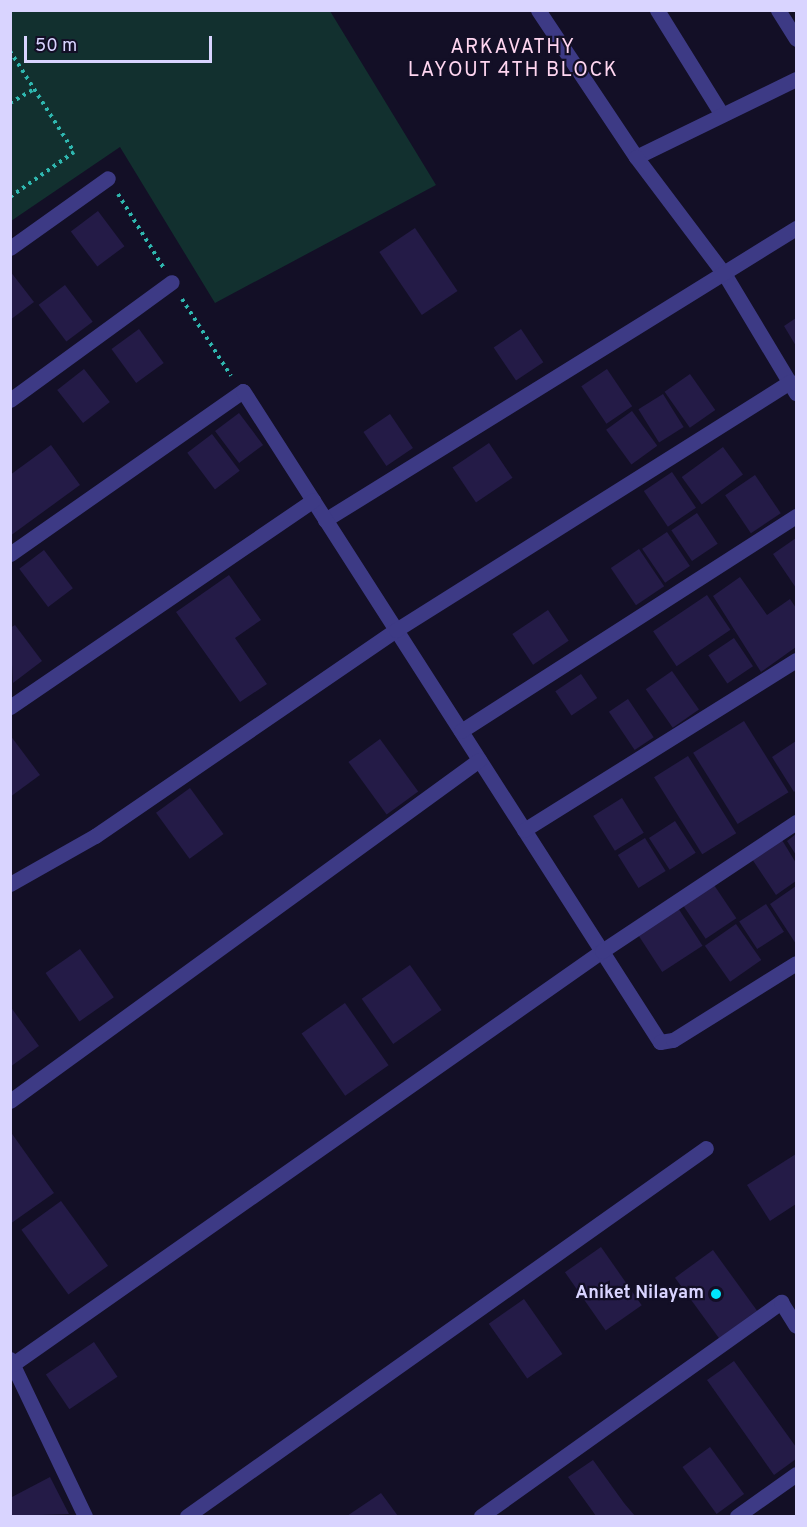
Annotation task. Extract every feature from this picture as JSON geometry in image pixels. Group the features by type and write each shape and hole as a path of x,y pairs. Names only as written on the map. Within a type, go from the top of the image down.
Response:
{"street":[{"path":"10,884 95,836 396,630 793,387 725,275 636,157 538,10"},
{"path":"657,10 722,115"},
{"path":"778,10 796,39"},
{"path":"636,157 796,79"},
{"path":"10,248 108,178"},
{"path":"325,520 725,275 796,228"},
{"path":"10,400 172,282"},
{"path":"10,554 243,391 660,1042 673,1040 796,963"},
{"path":"10,708 312,500"},
{"path":"461,731 796,516"},
{"path":"524,830 796,660"},
{"path":"10,1101 479,760"},
{"path":"85,1516 12,1361 602,951 796,822"},
{"path":"187,1516 706,1148"},
{"path":"481,1516 781,1302 796,1326"},
{"path":"737,1516 796,1474"}],"path":[{"path":"10,51 74,153 10,197"},
{"path":"10,103 34,89"}],"green space":[{"path":"11,10 330,11 436,185 215,303 120,147 11,221"}],"building":[{"path":"98,211 124,246 97,267 71,231"},
{"path":"415,228 457,291 422,315 379,252"},
{"path":"10,271 34,302 10,320"},
{"path":"65,285 93,322 66,342 39,305"},
{"path":"796,318 796,346 784,326"},
{"path":"139,329 164,363 136,383 111,349"},
{"path":"521,329 543,362 516,381 494,347"},
{"path":"84,369 110,402 83,423 57,390"},
{"path":"607,369 632,406 606,424 581,386"},
{"path":"690,374 715,410 690,428 665,392"},
{"path":"663,394 684,427 659,442 638,409"},
{"path":"632,411 657,446 631,465 606,430"},
{"path":"239,413 263,445 239,463 215,431"},
{"path":"390,414 413,448 386,466 363,432"},
{"path":"212,434 240,471 215,489 187,453"},
{"path":"489,443 512,478 476,502 453,468"},
{"path":"51,445 80,485 10,536 10,475"},
{"path":"723,447 743,475 702,504 682,477"},
{"path":"672,472 696,508 668,527 644,491"},
{"path":"755,475 781,513 751,533 725,495"},
{"path":"697,513 718,544 692,561 671,530"},
{"path":"667,532 690,566 665,583 642,549"},
{"path":"796,538 796,588 773,554"},
{"path":"639,549 664,586 636,605 611,568"},
{"path":"44,550 73,588 48,607 19,569"},
{"path":"229,575 261,620 235,638 267,684 240,702 176,612"},
{"path":"740,577 767,615 790,599 796,608 796,647 761,672 713,596"},
{"path":"707,595 730,630 677,666 653,631"},
{"path":"548,610 569,641 533,665 512,634"},
{"path":"15,625 42,661 13,683 10,628"},
{"path":"734,638 753,666 727,684 708,655"},
{"path":"672,671 699,710 673,728 646,689"},
{"path":"581,674 597,698 572,715 555,691"},
{"path":"628,699 654,737 635,750 609,712"},
{"path":"744,721 789,792 738,824 693,753"},
{"path":"10,735 40,775 10,797"},
{"path":"380,739 418,792 387,815 348,762"},
{"path":"796,741 796,790 794,792 772,757"},
{"path":"688,756 736,833 702,854 654,777"},
{"path":"190,788 224,834 190,859 156,813"},
{"path":"622,798 644,833 615,851 593,816"},
{"path":"675,821 696,853 670,870 649,838"},
{"path":"796,834 796,855 787,841"},
{"path":"645,838 666,871 639,888 618,855"},
{"path":"782,840 796,863 796,881 776,895 752,859"},
{"path":"714,885 736,918 706,939 683,906"},
{"path":"796,886 796,944 770,904"},
{"path":"766,904 784,932 757,949 739,921"},
{"path":"678,908 703,946 662,972 638,934"},
{"path":"736,924 761,960 730,982 705,946"},
{"path":"80,949 114,997 79,1021 46,973"},
{"path":"410,965 442,1010 393,1044 362,999"},
{"path":"345,1003 389,1065 345,1096 302,1033"},
{"path":"10,1006 39,1046 10,1067"},
{"path":"10,1131 54,1193 10,1224"},
{"path":"796,1154 796,1204 770,1221 747,1185"},
{"path":"61,1201 108,1266 68,1295 21,1230"},
{"path":"601,1247 642,1305 606,1330 565,1272"},
{"name":"Aniket Nilayam","path":"713,1250 757,1311 719,1338 675,1278"},
{"path":"524,1299 562,1354 527,1379 489,1324"},
{"path":"94,1342 117,1377 69,1409 46,1374"},
{"path":"734,1361 796,1447 796,1459 774,1475 707,1380"},
{"path":"710,1447 744,1494 717,1514 682,1467"},
{"path":"593,1460 635,1516 596,1516 568,1477"},
{"path":"50,1477 69,1514 10,1516 10,1498"},
{"path":"381,1493 398,1516 347,1516"}],"place":[{"name":"Aniket Nilayam","path":"716,1294"}],"district":[{"name":"ARKAVATHY LAYOUT 4TH BLOCK","path":"513,60"}]}
